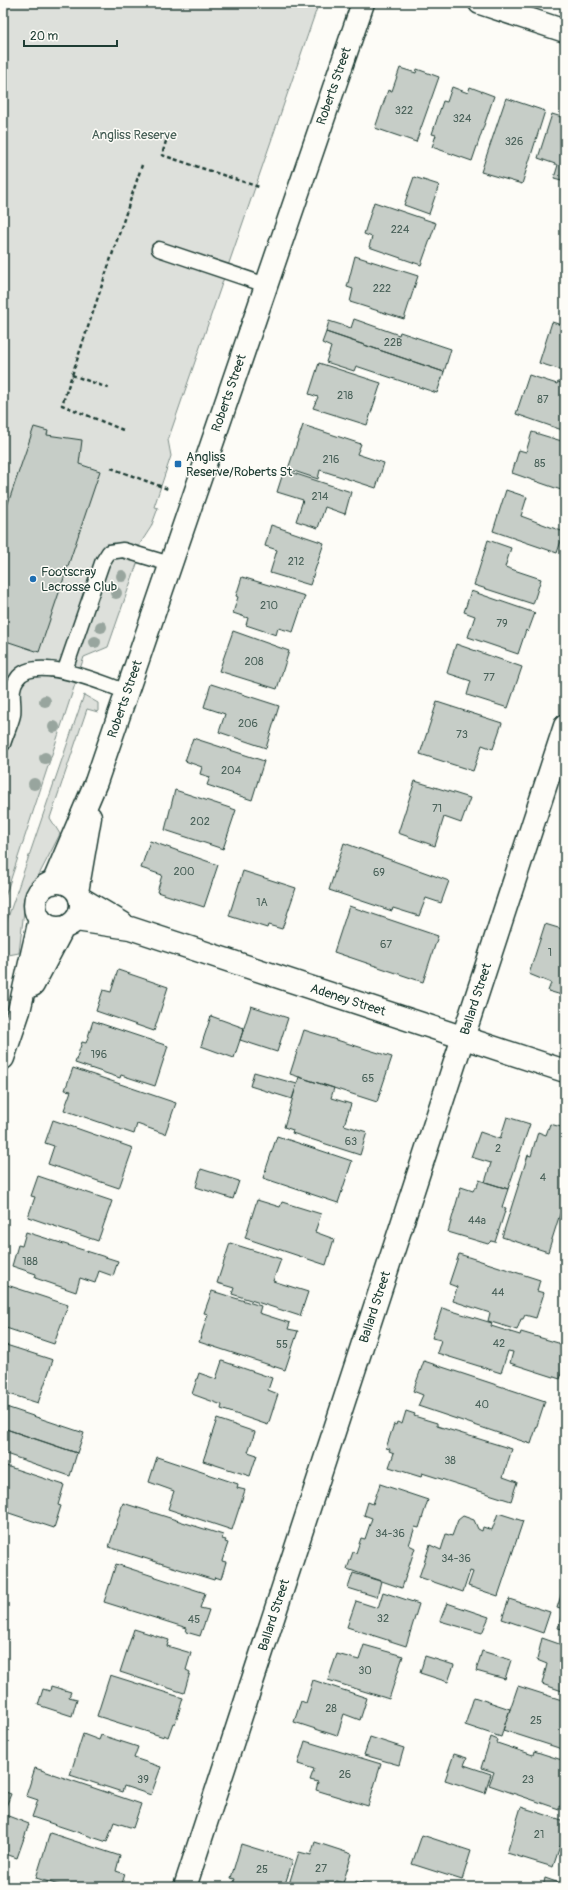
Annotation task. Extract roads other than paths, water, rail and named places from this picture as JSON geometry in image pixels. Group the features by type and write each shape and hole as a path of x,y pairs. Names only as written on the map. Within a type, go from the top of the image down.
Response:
{"street":[{"name":"Roberts Street","path":"53,883 96,782 363,3"},
{"path":"480,3 565,31"},
{"name":"Ballard Street","path":"185,1887 565,726"},
{"name":"Roberts Street","path":"79,895 96,782"},
{"path":"3,1058 19,1011 40,919 36,905 37,898 46,886 53,883 66,884 79,895 80,914 69,924 19,1011"},
{"name":"Adeney Street","path":"79,895 130,928"},
{"path":"40,919 50,926 69,924"},
{"name":"Adeney Street","path":"69,924 130,928 565,1071"}],"lane":[{"path":"159,249 266,285"},
{"path":"65,670 102,563 108,552 123,550 170,564"},
{"path":"3,744 13,714 13,689 21,674 29,671 44,669 65,670 127,692"}],"place":[{"name":"Angliss Reserve/Roberts St","path":"178,464"},
{"name":"Footscray Lacrosse Club","path":"33,579"}],"park label":[{"name":"Angliss Reserve","path":"134,135"}]}
